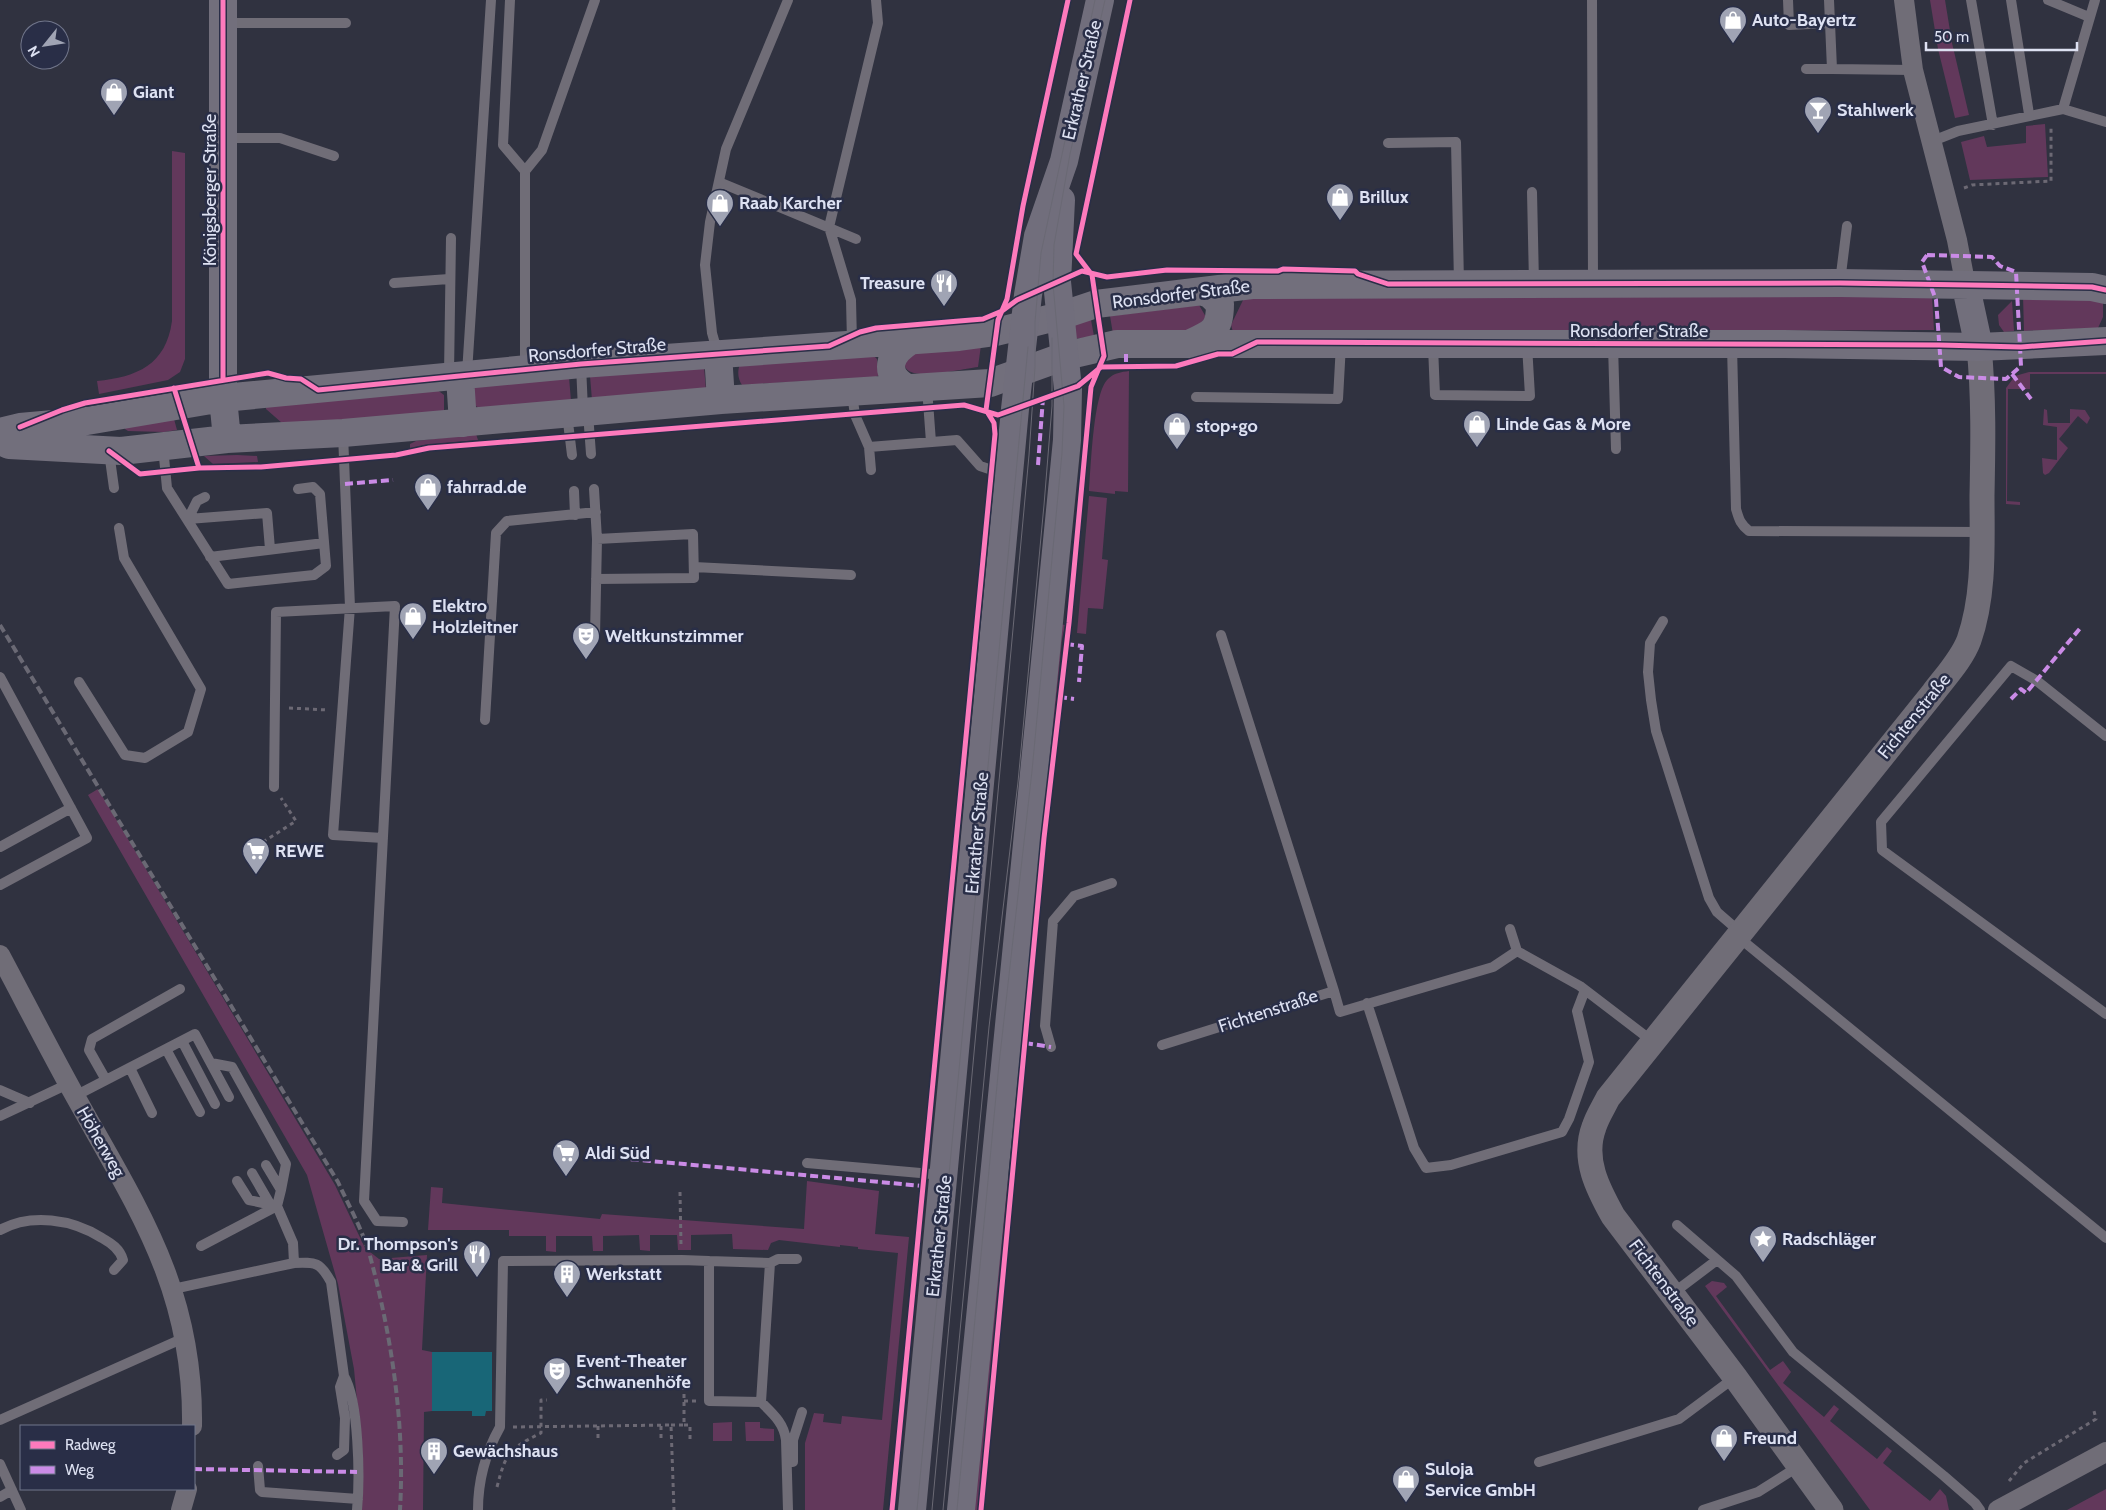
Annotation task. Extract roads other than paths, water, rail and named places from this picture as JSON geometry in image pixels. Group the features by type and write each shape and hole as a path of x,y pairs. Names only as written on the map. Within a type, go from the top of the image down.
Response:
{"main road":[{"name":"Erkrather Straße","path":"912,1510 1010,476 1014,409 1038,236 1064,161 1100,0"},
{"name":"Königsberger Straße","path":"223,11 223,398 227,438"},
{"name":"Erkrather Straße","path":"961,1510 1065,468 1068,389 1057,282 1064,161"},
{"path":"1057,282 1096,304"},
{"name":"Ronsdorfer Straße","path":"0,432 20,427 87,421 223,398 581,364 910,341 996,332 1060,316 1096,304 1242,286 1292,284 1534,283 1592,285 1840,283 1966,287 2092,287 2106,290"},
{"name":"Fichtenstraße","path":"1966,287 1979,347"},
{"path":"1191,342 1211,334 1218,323 1220,304 1211,295 1202,291"},
{"path":"1020,372 1047,345 1057,328 1060,316"},
{"path":"910,341 894,353 891,362 895,378 917,387"},
{"name":"Ronsdorfer Straße","path":"0,441 8,445 53,446 109,451 227,438 343,433 721,400 990,383 1065,356 1117,344 1191,342 1939,345 1979,347 2106,341"},
{"path":"718,354 721,400"},
{"path":"458,377 463,423"},
{"path":"990,383 1014,409"}],"street":[{"path":"1904,0 1913,70 1930,142 1946,197 1966,287"},
{"name":"Fichtenstraße","path":"1831,1510 1735,1377 1613,1216 1598,1189 1591,1166 1590,1150 1594,1126 1608,1098 1933,693 1969,640 1982,558 1983,397 1979,347"},
{"name":"Höherweg","path":"0,955 146,1223 173,1289 186,1337 191,1370 192,1425"},
{"path":"1998,1510 2106,1452"},
{"path":"181,1510 187,1490"}],"lane":[{"path":"458,377 491,0"},
{"path":"510,0 503,145 525,171"},
{"path":"525,370 525,171 542,150 595,0"},
{"path":"718,354 712,333 705,265 710,222 726,149 788,0"},
{"path":"852,344 851,300 829,227 878,23 876,0"},
{"path":"1592,0 1592,285"},
{"path":"1788,0 1789,25 1830,23"},
{"path":"1829,0 1832,68"},
{"path":"1971,0 1993,125"},
{"path":"2011,0 2029,114"},
{"path":"2048,0 2089,17"},
{"path":"2063,109 2095,0"},
{"path":"223,11 346,22"},
{"path":"1806,69 1913,70"},
{"path":"1930,142 1958,132 1993,125 2029,114 2063,109 2070,109 2106,122"},
{"path":"223,138 280,138 334,156"},
{"path":"1388,143 1456,142 1459,284"},
{"path":"719,182 856,239"},
{"path":"1532,192 1534,283"},
{"path":"1840,283 1847,226"},
{"path":"451,238 450,279 458,377"},
{"path":"394,283 450,279"},
{"path":"1196,396 1338,399 1341,343"},
{"path":"1433,344 1435,395 1530,396 1527,344"},
{"path":"1613,344 1616,449"},
{"path":"1732,345 1736,509 1739,522 1743,526 1750,531 1982,532"},
{"path":"572,455 579,412 581,364"},
{"path":"917,387 931,442"},
{"path":"852,391 855,415 869,447 870,470"},
{"path":"579,412 591,454"},
{"path":"343,433 350,607 333,835 383,838"},
{"path":"869,447 957,440 980,466 1010,476"},
{"path":"163,446 167,488 228,584 314,574 326,566 320,494 313,487 298,488"},
{"path":"109,451 114,488"},
{"path":"594,489 597,539 595,636"},
{"path":"574,491 575,515"},
{"path":"188,520 197,501 205,497"},
{"path":"485,720 496,532 507,521 596,512"},
{"path":"188,520 267,513 270,550"},
{"path":"79,682 125,755 144,758 188,732 201,689 124,558 119,528"},
{"path":"596,579 694,578 693,534 597,539"},
{"path":"210,557 324,544"},
{"path":"694,567 851,575"},
{"path":"274,788 276,612 395,606 364,1201 377,1221 403,1222"},
{"path":"1663,621 1650,643 1648,672 1656,731 1709,898 1717,912 1739,934 2106,1238"},
{"path":"1221,635 1334,990"},
{"path":"2106,736 2037,681 2012,666 1881,822 1882,850 2106,1014"},
{"path":"0,677 87,838 2,880"},
{"path":"0,846 71,808"},
{"path":"1051,1047 1045,1026 1053,921 1074,896 1112,884"},
{"path":"1510,929 1517,951 1585,990 1652,1041"},
{"name":"Fichtenstraße","path":"1162,1045 1334,990 1340,1012 1493,967 1517,951"},
{"path":"106,1080 89,1050 92,1039 180,989"},
{"path":"1367,1003 1414,1148 1426,1168 1451,1165 1515,1148 1562,1132 1569,1119 1589,1062 1577,1011 1585,990"},
{"path":"0,1116 30,1103 106,1080 195,1034 229,1096"},
{"path":"182,1041 215,1104"},
{"path":"166,1049 200,1112"},
{"path":"202,1246 273,1205 281,1190 286,1164 232,1067 211,1063"},
{"path":"130,1068 152,1113"},
{"path":"0,1090 30,1103"},
{"path":"807,1163 945,1175"},
{"path":"266,1165 281,1190"},
{"path":"252,1173 273,1205 293,1243 294,1263"},
{"path":"237,1181 249,1200 273,1205"},
{"path":"0,1230 21,1222 36,1220 64,1222 85,1228 116,1248 121,1254 122,1260 114,1270"},
{"path":"1677,1225 1736,1276 1793,1352 1975,1502 1980,1510"},
{"path":"478,1510 478,1497 488,1450 500,1427 503,1261 682,1260 770,1263 778,1259 797,1259"},
{"path":"1672,1294 1717,1260"},
{"path":"709,1261 709,1401 762,1402 780,1421 789,1440 794,1510"},
{"path":"173,1289 294,1263 314,1262 324,1269 331,1282 344,1376 351,1388 357,1435 357,1510"},
{"path":"762,1402 770,1263"},
{"path":"0,1420 186,1337"},
{"path":"337,1455 344,1450 345,1418 340,1387 344,1376"},
{"path":"1539,1462 1679,1419 1735,1377"},
{"path":"788,1510 789,1440 802,1412"},
{"path":"0,1464 21,1510"},
{"path":"258,1466 260,1490 262,1492 358,1499"},
{"path":"1703,1510 1758,1492 1799,1466"},
{"path":"0,1497 12,1490"}],"water":[{"path":"432,1352 492,1352 492,1411 486,1411 485,1416 472,1416 472,1411 432,1411"}],"tram line":[{"path":"932,1510 1029,455 1035,367 1035,322 1041,253 1095,0"},
{"path":"957,1510 999,1064 1032,771 1062,453 1064,406 1053,284 1054,245 1070,154 1105,0"},
{"path":"943,1510 989,1027 1018,782 1044,505 1052,406 1052,338"},
{"path":"917,1510 1028,347"}],"railway":[{"path":"0,625 338,1182 356,1219 364,1237 378,1287 395,1382 401,1446 400,1510"}],"place":[{"name":"Auto-Bayertz","path":"1733,44"},
{"name":"Giant","path":"114,116"},
{"name":"Stahlwerk","path":"1818,134"},
{"name":"Brillux","path":"1340,221"},
{"name":"Raab Karcher","path":"720,227"},
{"name":"Treasure","path":"944,307"},
{"name":"Linde Gas & More","path":"1477,448"},
{"name":"stop+go","path":"1177,450"},
{"name":"fahrrad.de","path":"428,511"},
{"name":"Elektro Holzleitner","path":"413,640"},
{"name":"Weltkunstzimmer","path":"586,660"},
{"name":"REWE","path":"256,875"},
{"name":"Aldi Süd","path":"566,1177"},
{"name":"Radschläger","path":"1763,1263"},
{"name":"Dr. Thompson's Bar & Grill","path":"477,1278"},
{"name":"Werkstatt","path":"567,1298"},
{"name":"Event-Theater Schwanenhöfe","path":"557,1395"},
{"name":"Freund","path":"1724,1462"},
{"name":"Gewächshaus","path":"434,1475"},
{"name":"Suloja Service GmbH","path":"1406,1503"}]}
